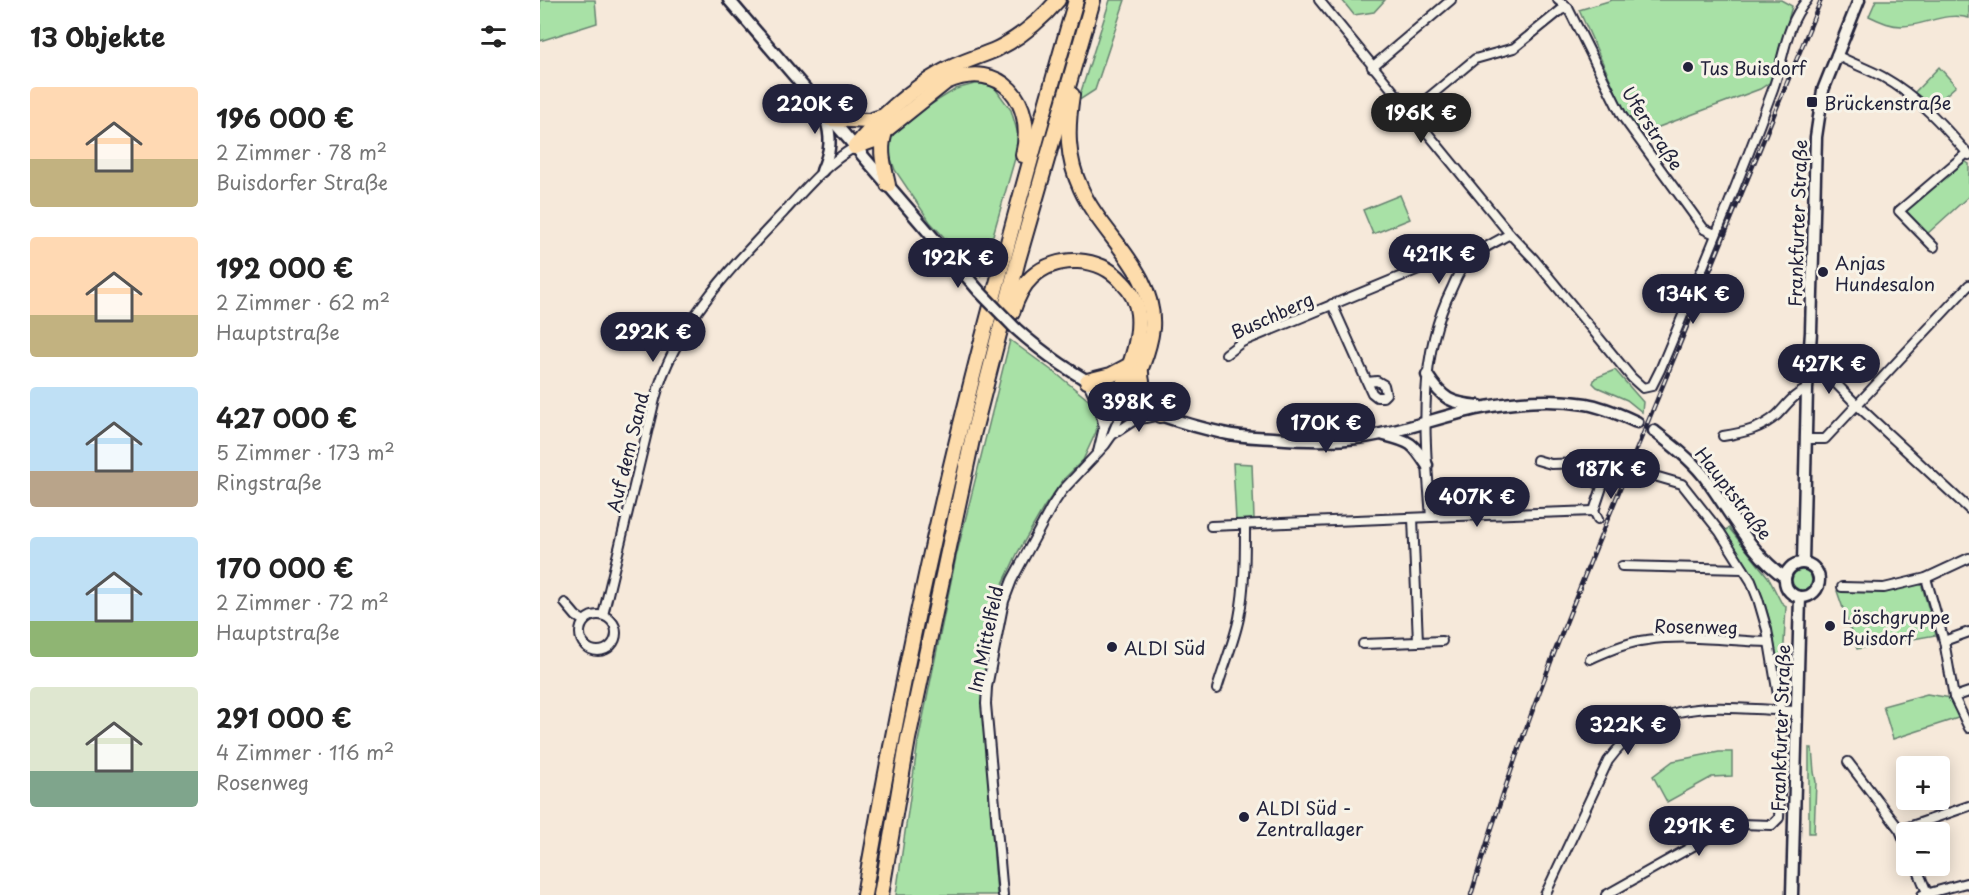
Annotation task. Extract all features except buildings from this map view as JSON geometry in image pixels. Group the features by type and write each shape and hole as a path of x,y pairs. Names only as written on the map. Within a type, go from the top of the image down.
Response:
{"highway":[{"path":"855,147 883,116 942,72 1013,40 1045,15 1058,0"},
{"path":"864,895 923,589 959,430 1015,213 1076,0"},
{"path":"881,895 908,739 940,584 994,353 1018,260 1093,0"},
{"path":"1083,30 1085,43 1073,87 1068,126 1073,168 1093,212 1132,265 1148,294 1152,328 1122,400"},
{"path":"855,147 872,141 946,82 972,75 995,79 1016,96 1026,122 1026,142 1014,191 1015,213"},
{"path":"827,116 845,121 868,121 883,116"},
{"path":"886,130 882,141 882,161 888,185"},
{"path":"994,353 1003,341 1014,304 1031,278 1043,269 1059,263 1091,262 1106,268 1118,277 1134,298 1138,312 1135,368 1146,395 1161,415"},
{"path":"1087,381 1135,368"},
{"path":"857,895 875,834"}],"main road":[{"path":"729,0 979,291 1015,328 1062,366 1122,400 1161,415 1225,434 1308,441 1381,434 1485,407 1535,402 1586,404 1637,422"},
{"name":"Frankfurter Straße","path":"1803,563 1816,137 1823,90 1859,0"},
{"path":"822,171 830,153 830,129 827,116"},
{"path":"1427,375 1437,391 1447,399 1455,403 1485,407"},
{"name":"Hauptstraße","path":"1654,431 1682,452 1701,473 1759,553 1776,572 1785,577"},
{"path":"1381,434 1405,440 1413,445 1427,465"},
{"path":"1803,563 1814,567 1818,572 1819,583 1814,593 1800,597 1787,588 1785,577 1790,568 1803,563"},
{"name":"Frankfurter Straße","path":"1792,895 1800,597"}],"street":[{"path":"1319,0 1510,234 1534,259 1632,378 1643,388 1652,386 1660,370 1774,86 1790,28 1807,0"},
{"path":"1372,66 1451,0"},
{"name":"Uferstraße","path":"1558,0 1568,8 1622,116 1704,229 1715,234"},
{"path":"1411,112 1474,59 1514,48 1561,10 1568,8"},
{"path":"1836,55 1902,89 1947,129 1968,154 1899,211 1934,248"},
{"name":"Auf dem Sand","path":"603,615 657,389 678,340 690,321 746,252 822,171 838,156 855,147"},
{"path":"1431,517 1427,465 1427,375 1438,318 1462,267 1477,253 1510,234"},
{"name":"Buschberg","path":"1226,354 1242,342 1438,261 1452,261 1462,267"},
{"path":"1806,439 1826,439 1969,285"},
{"name":"Buschberg","path":"1332,304 1367,382"},
{"path":"1808,366 1821,368 1857,405 1969,509"},
{"path":"1087,381 1098,404 1104,426"},
{"path":"1723,436 1743,433 1759,427 1778,414 1801,392 1807,390"},
{"name":"Im Mittelfeld","path":"1098,452 1104,426 1122,400"},
{"name":"Im Mittelfeld","path":"1003,895 986,704 987,687 1004,602 1012,580 1052,506 1112,435 1122,400"},
{"path":"1112,435 1135,420 1161,415"},
{"path":"1537,460 1551,464 1586,463 1594,468 1590,473 1592,480 1597,483 1603,482 1594,511 1598,519"},
{"name":"Rosenweg","path":"1606,895 1727,827 1740,824 1772,825 1779,818 1782,750 1780,711 1769,642 1758,599 1751,581 1720,532 1682,484 1658,477"},
{"path":"1211,526 1594,511"},
{"path":"1413,518 1418,642"},
{"path":"1217,689 1239,618 1245,569 1245,525"},
{"path":"1842,587 1884,588 1926,578 1969,558"},
{"path":"1622,566 1743,569"},
{"path":"1926,578 1944,641 1954,697 1969,728"},
{"path":"565,603 576,616 584,621"},
{"path":"593,615 603,615 613,623 616,634 611,646 601,651 590,650 581,642 579,631 584,621 593,615"},
{"path":"1944,641 1969,632"},
{"name":"Rosenweg","path":"1590,659 1645,640 1668,638 1769,642"},
{"path":"1363,644 1442,640"},
{"path":"1954,697 1969,692"},
{"path":"1547,895 1608,761 1620,744 1640,728 1655,718 1688,709 1796,711"},
{"path":"1848,762 1896,826"},
{"path":"1925,822 1969,806"},
{"path":"1920,876 1926,894 1969,884"}],"green space":[{"path":"540,0 595,0 597,23 540,41"},
{"path":"1110,0 1125,0 1095,90 1078,101"},
{"path":"1342,0 1385,0 1374,12 1354,15"},
{"name":"Tus Buisdorf","path":"1612,0 1781,0 1792,6 1776,64 1770,68 1775,79 1760,89 1640,134 1623,108 1579,10"},
{"path":"1876,0 1969,0 1969,18 1952,16 1910,25 1893,25 1869,16"},
{"path":"1939,67 1956,86 1931,108 1914,93"},
{"path":"978,83 994,87 1011,110 1020,141 981,277 930,222 895,170 888,144 893,135 930,105 956,89"},
{"path":"1960,163 1969,164 1969,196 1927,234 1905,211"},
{"path":"1400,195 1410,219 1373,234 1363,210"},
{"path":"1010,340 1092,403 1098,417 1096,432 1083,460 1064,479 1044,507 1018,552 1000,590 986,656 982,692 997,895 896,895 918,742 956,557"},
{"path":"1615,370 1643,402 1642,412 1627,400 1593,383 1595,378"},
{"path":"1233,463 1252,464 1254,519 1236,521"},
{"path":"1729,528 1768,577 1781,602 1786,606 1784,694 1782,697 1774,638 1767,609 1752,576 1725,530"},
{"path":"1802,570 1809,573 1812,580 1809,587 1802,590 1795,587 1792,580 1795,573"},
{"path":"1918,583 1922,586 1936,635 1857,649 1837,591 1885,591"},
{"path":"1927,694 1951,698 1961,717 1893,739 1883,706"},
{"path":"1809,748 1812,748 1816,782 1814,833 1809,833"},
{"path":"1719,752 1732,752 1732,776 1712,777 1667,802 1653,776 1673,761"}],"tunnel":[{"path":"1637,422 1654,431"}],"railway":[{"path":"1471,895 1509,777 1574,602 1821,0"}],"place":[{"name":"Tus Buisdorf","path":"1688,67"},
{"name":"Brückenstraße","path":"1812,102"},
{"name":"Anjas Hundesalon","path":"1823,272"},
{"name":"Löschgruppe Buisdorf","path":"1830,626"},
{"name":"ALDI Süd","path":"1112,647"},
{"name":"ALDI Süd - Zentrallager","path":"1244,817"}]}
